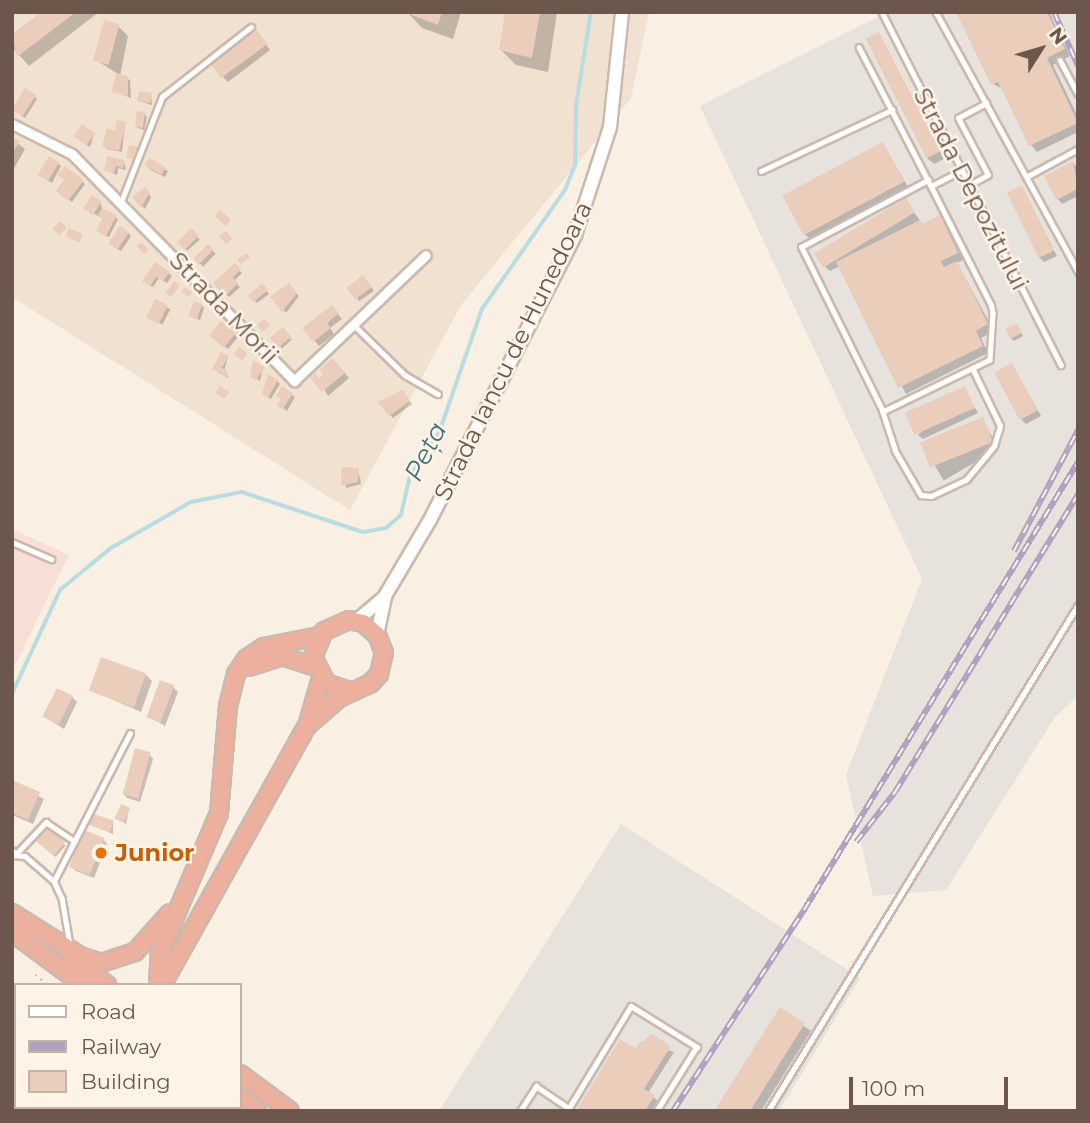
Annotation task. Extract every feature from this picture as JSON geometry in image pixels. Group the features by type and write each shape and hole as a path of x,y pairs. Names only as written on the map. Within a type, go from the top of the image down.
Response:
{"highway":[{"path":"160,983 160,952 189,890 219,813 233,684 246,659 264,647 319,636 335,623 356,621 377,635 384,653 379,674 361,689 349,691 307,726"},
{"path":"161,983 307,726 318,673 319,636"},
{"path":"233,684 252,665 271,657 291,657 349,691"},
{"path":"12,915 71,950 101,963 127,957 189,890"},
{"path":"12,915 104,983"},
{"path":"12,932 80,983"},
{"path":"12,944 64,983"},
{"path":"242,1075 290,1111"},
{"path":"242,1086 274,1111"},
{"path":"242,1100 257,1111"}],"street":[{"name":"Strada Iancu de Hunedoara","path":"356,621 385,596 430,520 575,235 610,127 622,12"},
{"name":"Strada Morii","path":"12,124 72,154 294,381 426,255"},
{"name":"Strada Iancu de Hunedoara","path":"377,635 385,596"}],"lane":[{"name":"Strada Depozitului","path":"882,12 1061,365"},
{"path":"936,12 1078,271"},
{"path":"121,202 162,97 251,27"},
{"path":"859,47 993,313 993,355 883,412"},
{"path":"1060,60 1078,94"},
{"path":"969,184 988,175 958,118 986,103"},
{"path":"761,171 891,110"},
{"path":"1026,177 1078,149"},
{"path":"931,187 962,170"},
{"path":"928,180 801,247 883,412 895,450 921,495 931,496 956,485 980,467 994,446 1000,426 972,368"},
{"path":"353,324 405,375 438,394"},
{"path":"12,542 51,559"},
{"path":"768,1111 1078,605"},
{"path":"54,881 130,733"},
{"path":"71,950 62,898 54,881 39,866 14,853 42,822 51,823 74,841"},
{"path":"520,1111 537,1086 569,1109 631,1006 697,1047 657,1111"}],"path":[{"path":"35,975 45,983"}],"shaded area":[{"path":"12,12 649,12 631,98 461,305 350,510 12,297"},
{"path":"888,12 1078,12 1078,696 1055,717 946,890 873,896 846,775 922,579 700,106"},
{"path":"12,529 69,555 12,671"},
{"path":"621,824 860,978 779,1111 439,1111"}],"building":[{"path":"41,12 76,12 17,57 12,34"},
{"path":"404,12 442,12 438,25"},
{"path":"505,12 540,12 532,58 499,50"},
{"path":"956,12 1047,12 1065,49 1047,58 1078,123 1029,146 998,82 991,85"},
{"path":"104,20 119,24 109,65 93,61"},
{"path":"256,29 267,44 221,78 210,63"},
{"path":"879,32 940,151 926,158 866,39"},
{"path":"116,73 128,76 128,96 112,92"},
{"path":"25,88 36,95 23,116 12,109"},
{"path":"139,91 152,93 150,103 137,101"},
{"path":"137,111 145,112 143,128 135,127"},
{"path":"117,120 126,122 119,151 102,147 107,128 115,130"},
{"path":"82,124 95,133 87,145 73,136"},
{"path":"12,137 20,141 12,154"},
{"path":"883,142 904,182 803,235 782,196"},
{"path":"129,145 139,147 136,160 127,158"},
{"path":"49,156 59,162 48,181 38,175"},
{"path":"107,156 125,160 123,168 116,166 114,173 104,170"},
{"path":"149,158 166,167 162,175 145,166"},
{"path":"1073,161 1078,189 1056,200 1044,176"},
{"path":"65,166 84,180 68,201 56,191 64,180 57,175"},
{"path":"1022,185 1054,251 1039,258 1007,192"},
{"path":"145,187 150,192 141,208 132,197"},
{"path":"92,195 102,202 93,215 83,208"},
{"path":"906,198 915,213 823,268 814,253"},
{"path":"102,208 117,215 106,236 96,231 103,218 98,215"},
{"path":"220,210 231,220 226,226 215,216"},
{"path":"940,215 958,253 941,261 944,267 957,261 988,324 976,331 983,346 898,388 836,262 920,220 922,224"},
{"path":"60,221 67,227 60,235 53,229"},
{"path":"120,226 129,232 117,250 108,243"},
{"path":"69,228 83,234 79,242 65,236"},
{"path":"191,228 199,236 185,250 177,242"},
{"path":"226,231 232,239 226,244 219,236"},
{"path":"141,242 149,250 145,254 137,246"},
{"path":"208,244 214,250 199,265 193,259"},
{"path":"246,253 250,257 241,264 237,259"},
{"path":"155,262 170,272 163,281 156,277 150,286 142,281"},
{"path":"235,263 241,269 233,277 238,283 225,296 213,283"},
{"path":"363,275 372,287 355,300 346,288"},
{"path":"174,281 180,285 171,297 166,293"},
{"path":"262,283 268,290 254,302 248,295"},
{"path":"289,283 297,293 282,312 270,297"},
{"path":"185,287 192,292 189,297 181,292"},
{"path":"155,299 168,305 159,324 146,318"},
{"path":"194,301 202,304 197,319 188,316"},
{"path":"332,305 339,313 327,323 331,328 313,342 302,328"},
{"path":"264,319 270,325 262,332 257,325"},
{"path":"221,321 236,333 224,348 209,336"},
{"path":"1017,323 1022,333 1010,339 1005,329"},
{"path":"283,327 291,337 278,348 270,338"},
{"path":"239,347 248,354 242,361 233,354"},
{"path":"221,352 229,356 222,368 228,371 226,377 212,369"},
{"path":"333,358 345,373 322,392 310,378 315,373 319,378 323,375 319,370"},
{"path":"253,360 265,367 256,380 250,377"},
{"path":"1012,363 1037,411 1020,420 994,372"},
{"path":"268,374 278,380 268,398 262,394"},
{"path":"220,386 229,392 225,399 216,393"},
{"path":"282,386 293,393 283,409 277,406 281,399 276,396"},
{"path":"965,386 975,408 914,435 905,413"},
{"path":"403,390 410,401 389,416 378,402"},
{"path":"983,417 993,442 930,468 920,442"},
{"path":"342,467 359,468 358,482 341,486"},
{"path":"101,657 146,673 134,707 89,691"},
{"path":"160,680 174,685 160,723 146,718"},
{"path":"57,688 73,696 59,725 42,717"},
{"path":"135,748 150,752 138,799 123,794"},
{"path":"12,780 40,792 28,820 12,813"},
{"path":"121,804 130,808 124,823 114,819"},
{"path":"91,813 114,821 110,832 87,824"},
{"path":"46,826 65,842 54,856 34,840"},
{"path":"84,830 104,838 89,875 69,867"},
{"path":"780,1007 805,1023 750,1111 714,1111"},
{"path":"652,1034 671,1046 644,1089 655,1095 645,1111 576,1111 620,1039 635,1048"}],"waterway":[{"name":"Peța","path":"12,694 60,590 111,548 191,502 242,492 363,532 386,528 401,515 410,477 439,433 482,309 565,190 575,165 576,105 591,12"}],"railway":[{"path":"1054,12 1078,66"},
{"path":"1014,551 1078,430"},
{"path":"673,1111 804,910 1078,462"},
{"path":"856,842 895,792 1078,494"}],"place":[{"name":"Junior","path":"101,853"}]}
